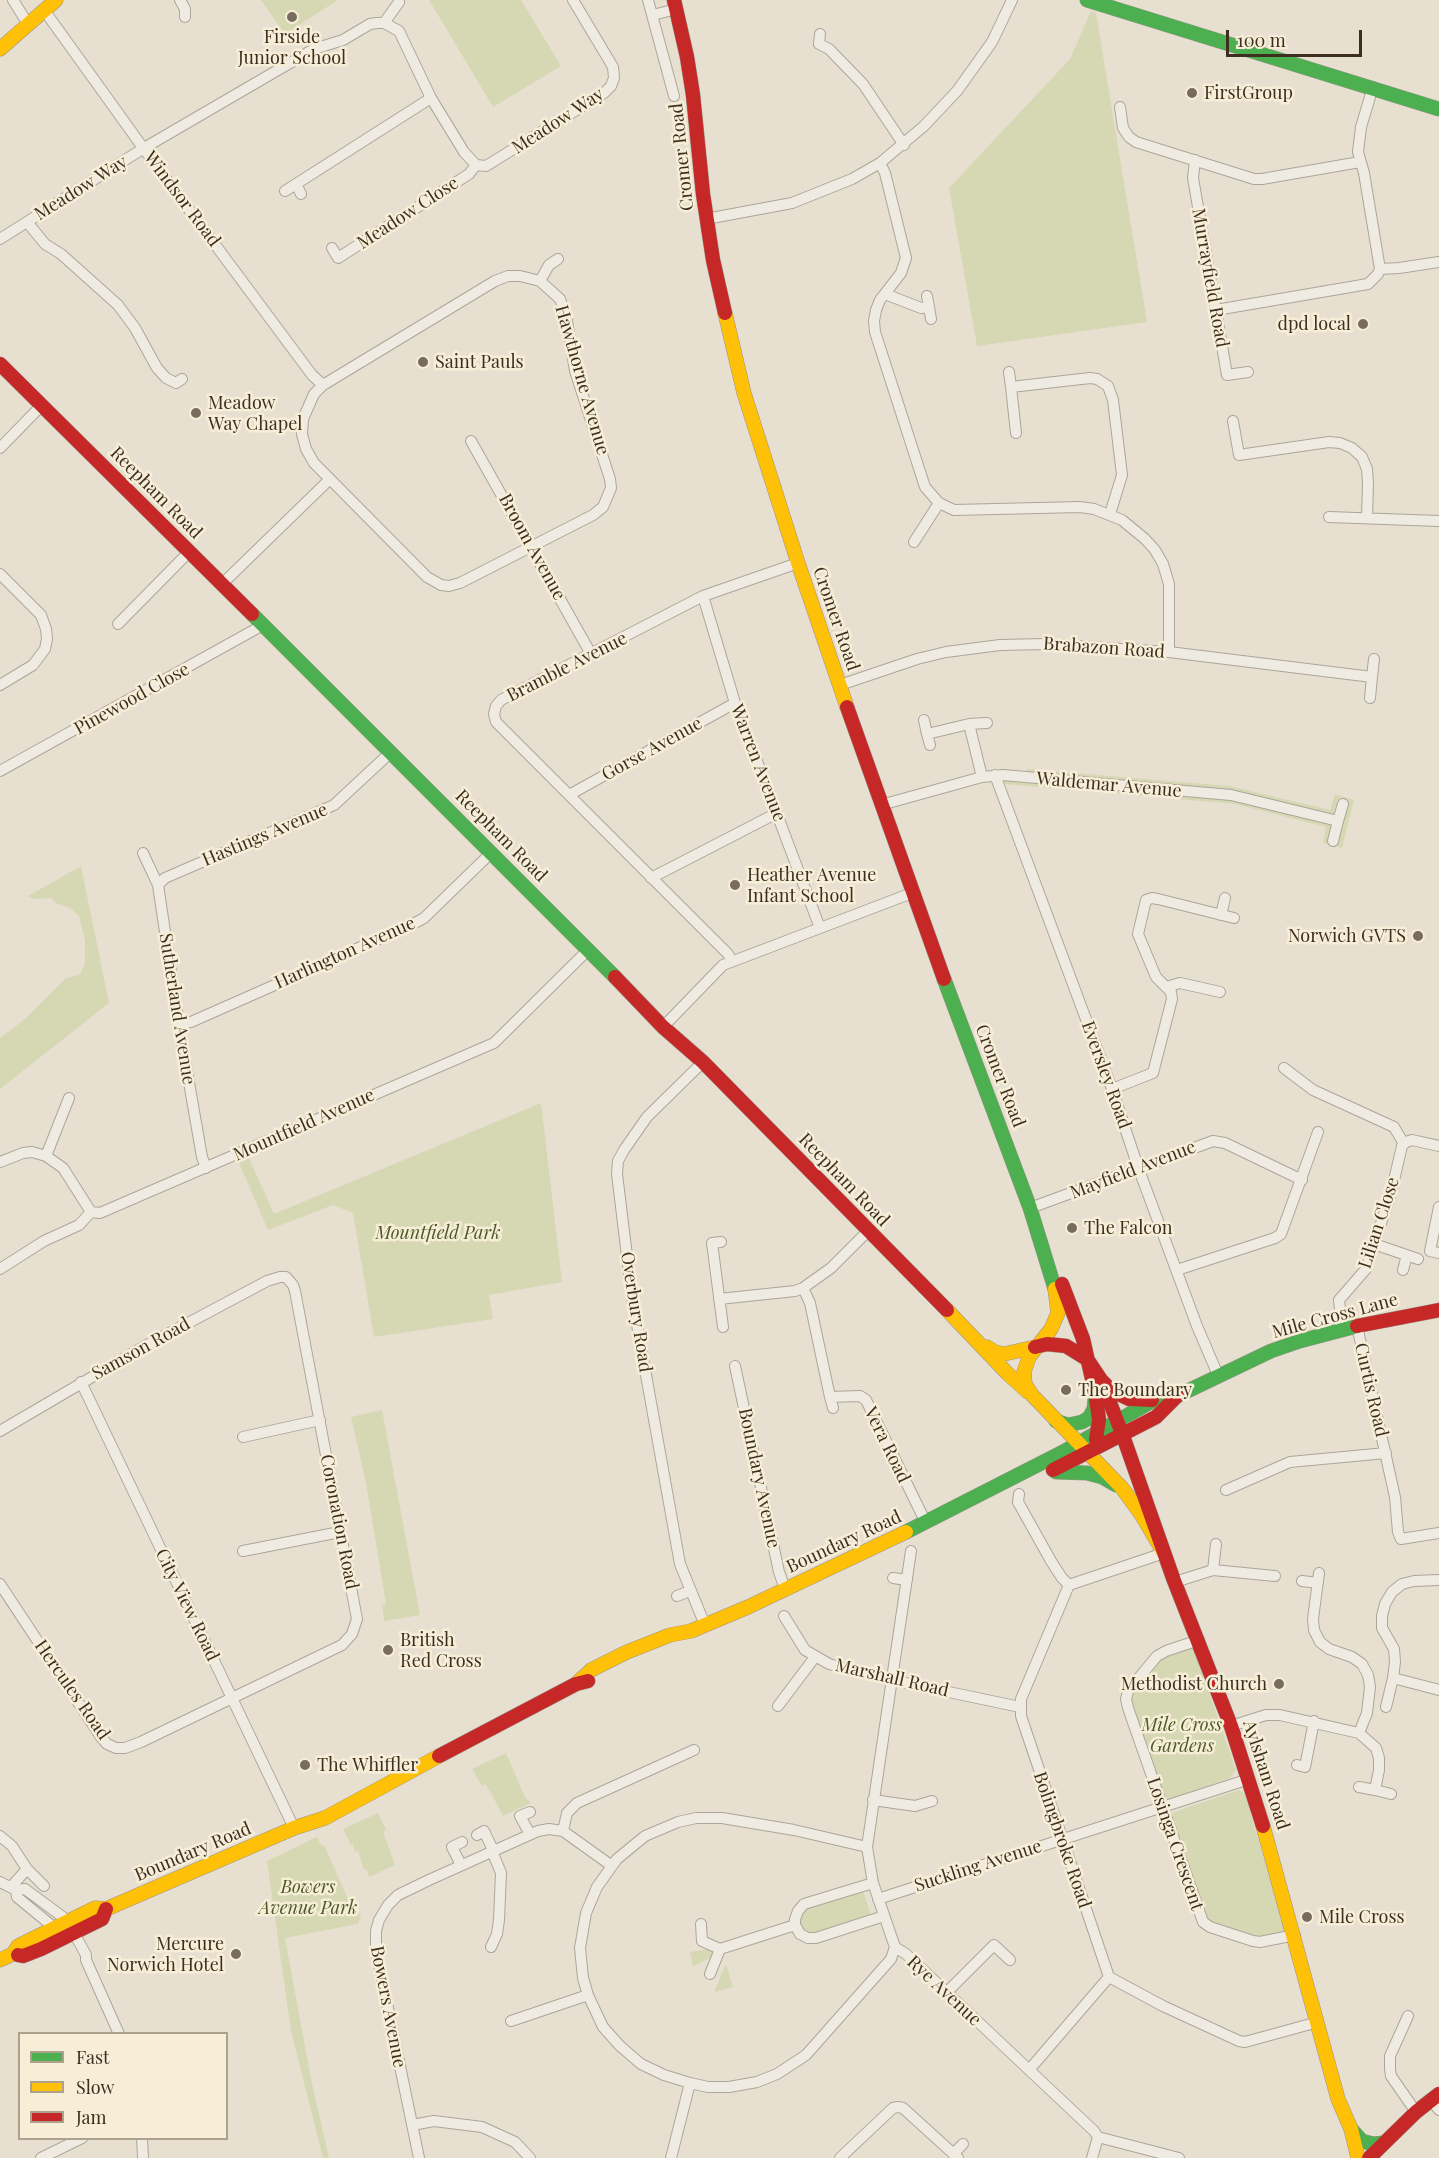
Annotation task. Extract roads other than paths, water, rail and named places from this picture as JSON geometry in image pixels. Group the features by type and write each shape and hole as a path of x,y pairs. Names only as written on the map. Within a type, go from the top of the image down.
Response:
{"main road":[{"path":"0,49 56,0"},
{"path":"1087,0 1439,109"},
{"name":"Cromer Road","path":"675,5 693,94 706,219 719,294 744,393 798,562 881,805 1038,1230 1056,1292 1058,1312 1051,1329 1035,1347"},
{"name":"Reepham Road","path":"0,364 590,949 663,1027 703,1062 1007,1373 1056,1421 1090,1443 1142,1514"},
{"name":"Cromer Road","path":"1038,1230 1057,1269 1083,1339 1087,1359 1117,1431"},
{"name":"Mile Cross Lane","path":"1117,1431 1154,1400 1177,1396 1271,1351 1342,1329 1439,1310"},
{"name":"Reepham Road","path":"973,1336 995,1353 1010,1353 1047,1344 1066,1346 1087,1359"},
{"name":"Reepham Road","path":"1032,1395 1025,1384 1024,1372 1035,1347"},
{"path":"1056,1421 1074,1425 1089,1418 1094,1409 1098,1386 1124,1398 1154,1400"},
{"name":"Cromer Road","path":"1090,1443 1099,1420 1098,1386"},
{"path":"1164,1553 1132,1492 1114,1464 1117,1431 1177,1396"},
{"name":"Boundary Road","path":"1011,1480 1032,1467 1055,1447 1059,1430 1056,1421"},
{"name":"Boundary Road","path":"1011,1480 1051,1472 1090,1443 1117,1431"},
{"name":"Boundary Road","path":"0,1960 13,1954 18,1946 67,1920 95,1908 106,1909 294,1828 325,1818 576,1684 591,1670 627,1652 670,1635 691,1631 785,1589 1117,1431"},
{"name":"Aylsham Road","path":"1117,1431 1199,1640 1264,1824 1338,2099 1351,2129 1358,2158"},
{"path":"1051,1472 1087,1473 1102,1477 1122,1488"},
{"name":"Boundary Road","path":"13,1954 23,1956 71,1935 102,1919 106,1909"},
{"name":"Aylsham Road","path":"1338,2099 1340,2133 1347,2158"},
{"path":"1369,2158 1416,2112 1436,2101"},
{"path":"1351,2129 1365,2142 1383,2143"}],"street":[{"path":"13,0 27,24"},
{"path":"180,0 185,9 185,17"},
{"name":"Meadow Way","path":"476,165 486,166 496,161 604,93 611,86 614,78 613,67 573,0"},
{"path":"648,0 676,89"},
{"path":"706,219 792,203 852,179 880,163 904,145 972,73 992,42 1012,0"},
{"path":"399,2 384,23 399,31 431,98 464,152 476,165"},
{"path":"652,15 675,5"},
{"name":"Windsor Road","path":"44,10 312,375 323,385"},
{"name":"Meadow Way","path":"0,239 144,148 314,49 343,40 370,24 384,23"},
{"path":"818,44 829,49 863,84 904,145"},
{"path":"1216,310 1368,284 1378,274 1380,268 1358,144 1373,87"},
{"path":"285,191 298,189 431,98"},
{"path":"1120,107 1123,128 1136,142 1195,160 1238,168 1262,179 1360,162"},
{"name":"Murrayfield Road","path":"1195,160 1193,178 1227,375 1248,372"},
{"path":"880,163 885,173 906,258 901,273 876,310 875,332 925,487 945,507 963,511 1080,507 1110,514 1122,520 1145,539 1164,564 1169,584 1169,652"},
{"name":"Meadow Close","path":"333,257 469,174 476,165"},
{"path":"27,222 45,244 60,254 118,305 135,328 157,368 166,378 180,384"},
{"path":"540,281 549,265 558,259"},
{"path":"1380,268 1390,269 1439,262"},
{"name":"Hawthorne Avenue","path":"508,276 520,276 540,281 552,290 563,305 575,371 610,479 610,488 603,507 593,515 460,583 449,586 441,585 427,577 329,480 309,456 302,434 303,418 314,394 323,385 495,281 508,276"},
{"path":"885,294 914,306 928,302 931,320"},
{"path":"1009,372 1016,434"},
{"path":"1011,387 1090,378 1097,379 1108,386 1113,400 1122,475 1110,514"},
{"path":"0,448 42,405"},
{"path":"1233,421 1240,461 1329,442 1340,443 1352,448 1362,457 1367,470 1367,517"},
{"name":"Broom Avenue","path":"471,441 591,654"},
{"path":"222,584 329,480"},
{"path":"914,542 939,503"},
{"path":"1329,517 1439,521"},
{"path":"118,624 189,552"},
{"name":"Bramble Avenue","path":"732,961 728,954 496,722 495,706 501,700 703,596 798,562"},
{"path":"0,574 41,615 47,639 45,648 33,665 0,685"},
{"name":"Warren Avenue","path":"703,596 735,703 820,928"},
{"name":"Pinewood Close","path":"0,771 263,625"},
{"name":"Brabazon Road","path":"840,685 946,652 1000,645 1045,644 1169,652 1372,677"},
{"path":"1370,698 1374,660"},
{"name":"Gorse Avenue","path":"569,795 735,703"},
{"path":"924,720 930,745"},
{"path":"927,734 969,724 987,723"},
{"path":"969,724 982,777"},
{"name":"Hastings Avenue","path":"158,885 165,879 334,805 391,752"},
{"name":"Waldemar Avenue","path":"881,805 995,775 1231,795 1338,821"},
{"name":"Eversley Road","path":"995,775 1200,1334 1218,1375"},
{"path":"1333,841 1343,804"},
{"path":"651,878 777,813"},
{"name":"Harlington Avenue","path":"179,1025 191,1022 415,923 424,918 492,852"},
{"name":"Sutherland Avenue","path":"143,853 158,885 179,1025 202,1157 206,1168"},
{"path":"663,1027 723,965 912,892"},
{"path":"1221,915 1225,898"},
{"path":"1112,1089 1153,1073 1172,999 1171,992 1156,977 1138,934 1146,900 1158,899 1234,918"},
{"name":"Mountfield Avenue","path":"0,1269 44,1241 79,1225 91,1212 100,1214 495,1043 590,949"},
{"path":"1166,987 1180,983 1221,992"},
{"name":"Overbury Road","path":"703,1062 648,1117 618,1161 617,1174 632,1297 680,1564 705,1625"},
{"path":"1284,1068 1300,1075 1312,1090 1394,1127 1404,1144 1417,1140 1439,1146"},
{"path":"46,1156 69,1098"},
{"path":"1177,1270 1275,1238 1281,1234 1318,1132"},
{"name":"Mayfield Avenue","path":"1030,1208 1213,1141 1225,1143 1302,1180"},
{"name":"Lilian Close","path":"1342,1329 1339,1300 1366,1269 1391,1193 1404,1144"},
{"path":"0,1162 23,1152 46,1156 63,1168 91,1212"},
{"path":"1374,1244 1407,1255 1428,1253 1439,1207"},
{"path":"719,1299 795,1291 803,1288 831,1268 868,1231"},
{"path":"712,1243 723,1327"},
{"path":"1403,1270 1407,1255"},
{"name":"Samson Road","path":"0,1431 81,1383 267,1281 286,1277"},
{"name":"Coronation Road","path":"231,1697 342,1645 352,1634 357,1619 296,1291 286,1277"},
{"name":"Vera Road","path":"803,1288 810,1303 833,1408"},
{"name":"Curtis Road","path":"1357,1326 1386,1453 1401,1539 1439,1533"},
{"name":"Boundary Avenue","path":"735,1366 779,1572 785,1589"},
{"name":"City View Road","path":"81,1383 294,1828"},
{"name":"Vera Road","path":"830,1396 860,1396 866,1400 926,1523"},
{"path":"243,1437 320,1420"},
{"name":"Curtis Road","path":"1226,1490 1290,1462 1386,1453"},
{"path":"1019,1494 1018,1502 1062,1578 1069,1585"},
{"path":"243,1551 340,1532"},
{"path":"1213,1570 1216,1544"},
{"name":"Rye Avenue","path":"911,1551 867,1847 878,1899 895,1947 906,1954 1098,2137"},
{"path":"1020,1707 1069,1585 1164,1553"},
{"path":"1175,1582 1213,1570 1275,1576"},
{"path":"893,1578 907,1580"},
{"path":"1302,1581 1318,1578 1313,1619 1314,1630 1320,1642 1329,1649 1352,1657 1362,1664 1368,1675 1370,1687 1367,1713 1359,1734"},
{"path":"1386,1707 1393,1678 1394,1649 1382,1628 1384,1604 1392,1592 1402,1584 1439,1580"},
{"name":"Hercules Road","path":"0,1584 108,1744 116,1748 125,1748 231,1697"},
{"path":"677,1596 690,1591"},
{"name":"Marshall Road","path":"784,1616 805,1650 829,1664 891,1680 1020,1707"},
{"name":"Losinga Crescent","path":"1199,1640 1157,1656 1128,1690 1126,1699 1203,1922 1210,1927 1253,1941 1260,1942 1294,1935"},
{"path":"777,1706 815,1657"},
{"path":"1393,1678 1439,1690"},
{"name":"Bolingbroke Road","path":"1020,1707 1021,1716 1109,1977"},
{"path":"1231,1726 1266,1715 1280,1715 1314,1721 1359,1734 1376,1748 1379,1758 1375,1790"},
{"path":"1306,1767 1314,1721"},
{"path":"612,1866 563,1831 567,1813 577,1803 694,1750"},
{"name":"Suckling Avenue","path":"878,1899 1249,1779"},
{"path":"1359,1787 1391,1794"},
{"path":"873,1800 915,1806 932,1801"},
{"path":"521,1816 530,1834"},
{"path":"867,1847 754,1822 722,1818 678,1822 645,1836 621,1855 612,1866 597,1887 586,1912 581,1932 581,1962 588,1995 603,2027 641,2064 664,2076 690,2083 708,2087 729,2087 757,2082 777,2074 806,2055 891,1959 895,1947"},
{"name":"Bowers Avenue","path":"419,2158 377,1956 375,1931 382,1915 398,1896 461,1865 530,1834 549,1829 563,1831"},
{"path":"485,1831 501,1873 499,1920 497,1934 491,1947"},
{"path":"0,1836 12,1846 27,1869 44,1886"},
{"path":"452,1847 461,1865"},
{"path":"13,1888 27,1869"},
{"path":"0,1882 13,1888 25,1889 67,1920 71,1935 86,1955 86,1960 119,2032"},
{"path":"873,1883 804,1904 798,1911 795,1925 800,1934 808,1938 816,1938 884,1916"},
{"path":"13,1888 17,1897 54,1928 71,1935"},
{"path":"701,1924 702,1941 720,1949 795,1925"},
{"path":"946,1993 994,1945 1010,1960"},
{"path":"710,1974 720,1949"},
{"path":"1029,2070 1109,1977 1163,2006 1239,2041 1245,2042 1317,2022"},
{"path":"511,2021 588,1995"},
{"path":"1408,2016 1390,2056 1390,2069 1391,2076 1416,2112"},
{"path":"671,2158 690,2083"},
{"path":"840,2158 893,2108 898,2107 903,2108 956,2156 963,2144"},
{"path":"412,2125 434,2121 482,2127 515,2142 530,2158"},
{"path":"1092,2158 1098,2137 1179,2158"},
{"path":"41,2158 80,2140"},
{"path":"142,2140 143,2158"}],"place":[{"name":"Firside Junior School","path":"292,17"},
{"name":"FirstGroup","path":"1192,93"},
{"name":"dpd local","path":"1363,324"},
{"name":"Saint Pauls","path":"423,362"},
{"name":"Meadow Way Chapel","path":"196,413"},
{"name":"Heather Avenue Infant School","path":"735,885"},
{"name":"Norwich GVTS","path":"1418,936"},
{"name":"The Falcon","path":"1072,1228"},
{"name":"The Boundary","path":"1066,1390"},
{"name":"British Red Cross","path":"388,1650"},
{"name":"Methodist Church","path":"1279,1684"},
{"name":"The Whiffler","path":"305,1765"},
{"name":"Mile Cross","path":"1307,1917"},
{"name":"Mercure Norwich Hotel","path":"236,1954"}],"park label":[{"name":"Mountfield Park","path":"438,1233"},
{"name":"Mile Cross Gardens","path":"1182,1735"},
{"name":"Bowers Avenue Park","path":"308,1897"}]}
